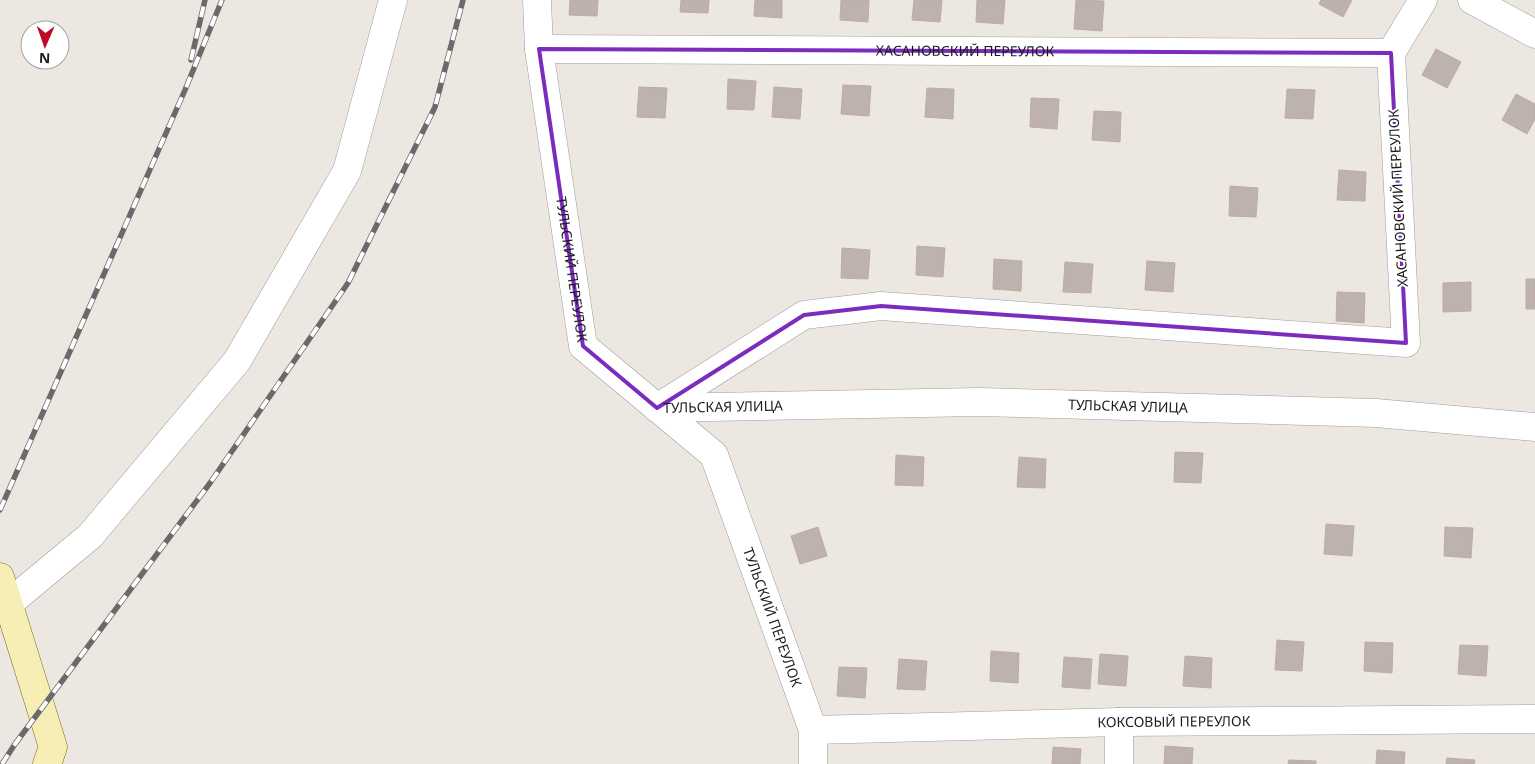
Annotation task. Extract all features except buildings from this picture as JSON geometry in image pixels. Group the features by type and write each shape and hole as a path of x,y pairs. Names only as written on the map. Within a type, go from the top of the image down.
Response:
{"street":[{"path":"8,604 90,536 237,361 347,171 393,0"},
{"name":"ТУЛЬСКИЙ ПЕРЕУЛОК","path":"537,0 539,49 583,346 714,455 813,730 813,764"},
{"path":"1391,53 1423,0"},
{"path":"1472,0 1535,34"},
{"name":"ХАСАНОВСКИЙ ПЕРЕУЛОК","path":"539,49 1391,53 1406,343"},
{"name":"ТУЛЬСКАЯ УЛИЦА","path":"657,408 804,315 881,306 1406,343"},
{"name":"ТУЛЬСКАЯ УЛИЦА","path":"657,408 979,402 1376,413 1535,427"},
{"path":"0,577 53,747 48,764"},
{"name":"КОКСОВЫЙ ПЕРЕУЛОК","path":"813,730 1120,722 1535,719"},
{"path":"1119,764 1120,722"}],"highlighted area":[{"path":"539,49 1391,53 1406,343 881,306 804,315 657,408 583,346"}],"railway":[{"path":"191,60 205,0"},
{"path":"0,510 185,90 222,0"},
{"path":"2,764 210,483 348,283 435,107 463,0"}]}
